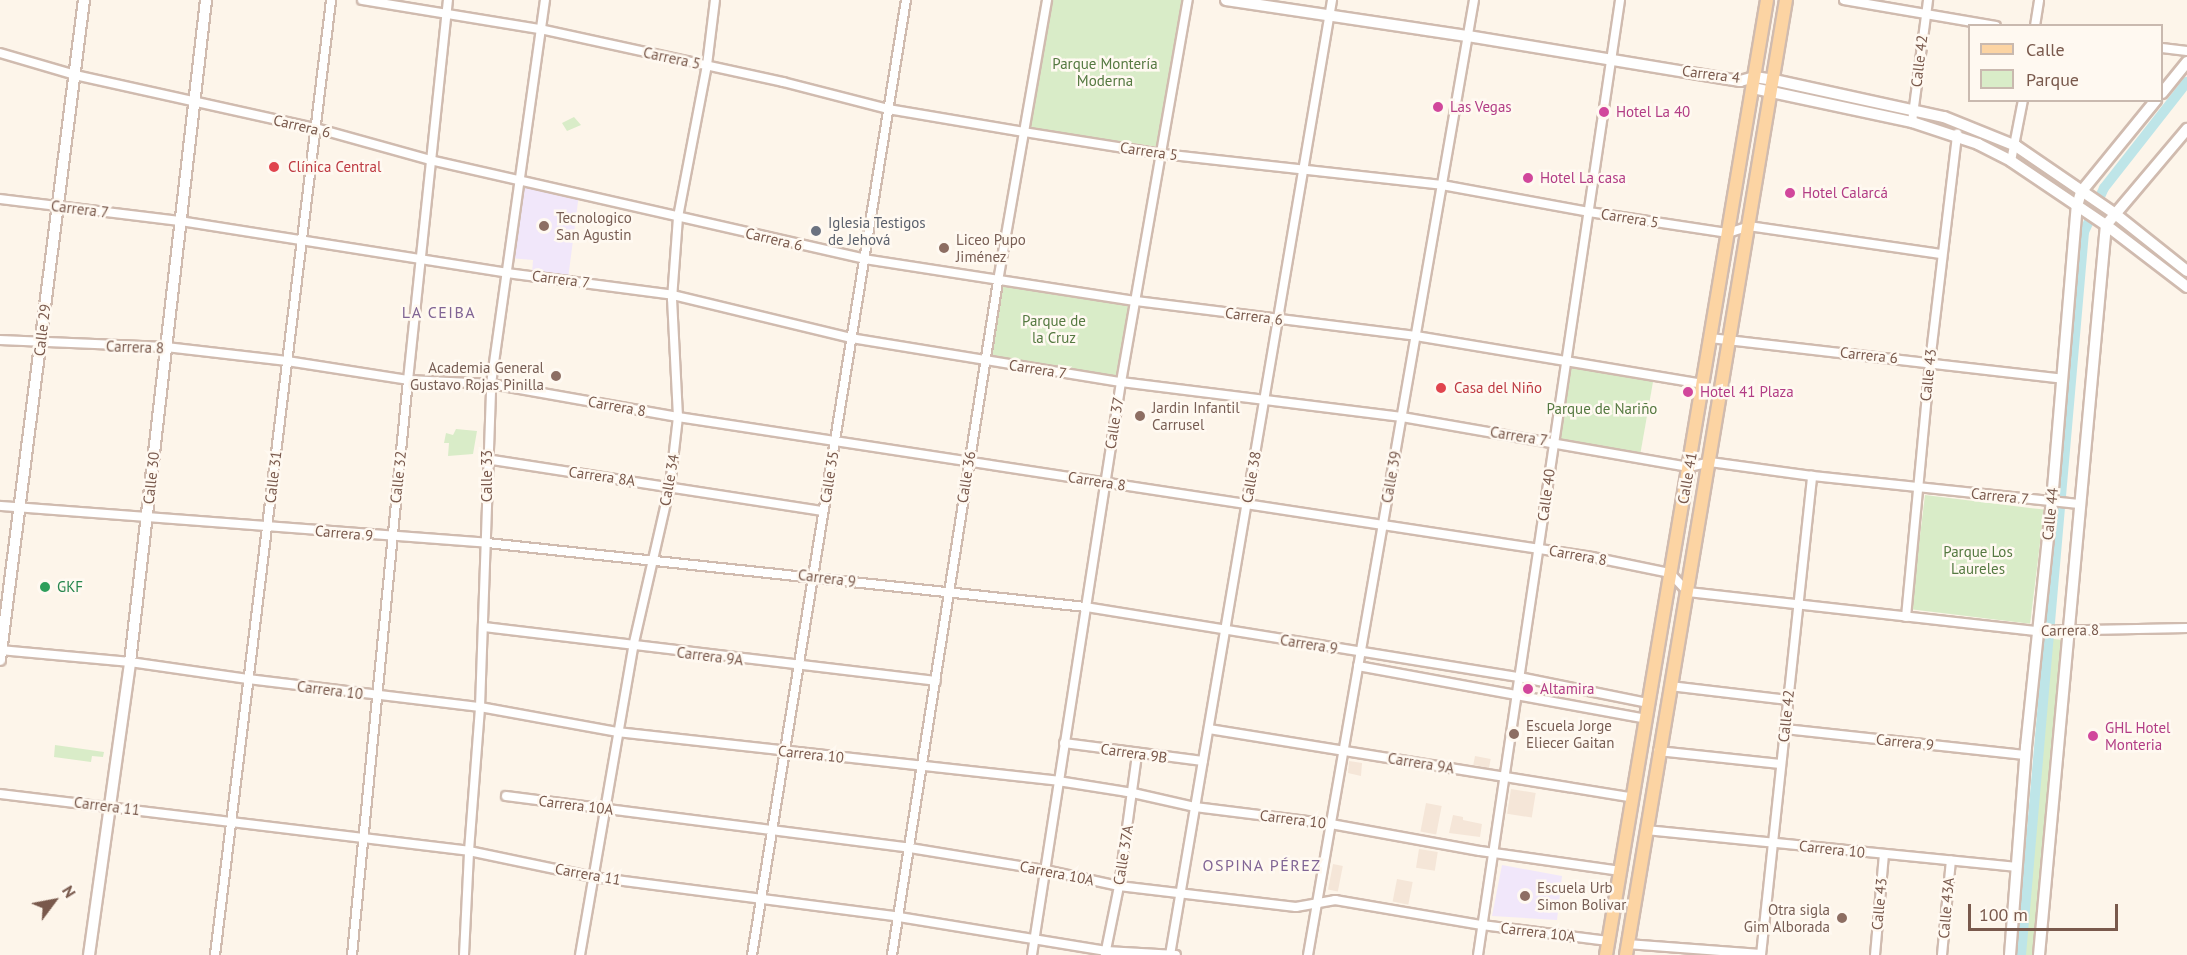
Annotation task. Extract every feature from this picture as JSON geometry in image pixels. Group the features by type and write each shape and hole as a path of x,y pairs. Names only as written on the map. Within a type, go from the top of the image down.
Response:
{"main road":[{"name":"Calle 41","path":"1606,955 1767,0"},
{"name":"Calle 41","path":"1626,950 1786,0"}],"street":[{"name":"Calle 29","path":"0,653 84,0"},
{"name":"Calle 30","path":"89,955 130,662 206,0"},
{"name":"Calle 31","path":"215,955 331,0"},
{"name":"Carrera 5","path":"362,0 540,29 888,109 1024,132 1162,154 1442,185 1589,212 1728,233 1749,226 1942,254"},
{"name":"Calle 32","path":"352,955 392,537 448,0"},
{"name":"Calle 33","path":"464,955 484,627 487,543 486,459 491,384 545,0"},
{"name":"Calle 34","path":"580,955 633,647 670,486 678,417 673,295 678,217 707,66 715,0"},
{"name":"Calle 35","path":"752,955 906,0"},
{"name":"Calle 36","path":"892,955 923,766 968,461 1047,0"},
{"name":"Calle 37","path":"1032,955 1121,382 1188,0"},
{"name":"Carrera 4","path":"1226,0 1612,58 1913,109 1970,125 2016,146 2110,211 2187,271"},
{"name":"Calle 38","path":"1170,955 1332,0"},
{"name":"Calle 39","path":"1308,955 1474,0"},
{"name":"Calle 40","path":"1478,955 1620,0"},
{"path":"1844,0 1984,24"},
{"name":"Calle 42","path":"1912,122 1928,0"},
{"path":"2035,24 2039,0"},
{"path":"2163,48 2187,51"},
{"name":"Carrera 6","path":"0,53 75,75 315,128 430,160 864,259 1136,301 1416,336 1703,384"},
{"path":"2163,92 2187,62"},
{"name":"Carrera 4","path":"1773,86 1957,134 2011,161 2104,223 2187,287"},
{"path":"2011,161 2016,146 2023,102"},
{"name":"Calle 44","path":"2010,955 2025,754 2042,631 2055,502 2063,379 2081,209 2084,194 2154,102"},
{"path":"2104,223 2110,211 2187,129"},
{"name":"Calle 43","path":"1906,617 1930,362 1957,134"},
{"name":"Carrera 7","path":"0,199 180,221 507,273 673,295 851,338 1121,382 1402,417 1689,467 1710,462 1917,488 2077,503"},
{"name":"Calle 44","path":"2040,955 2077,503 2104,223"},
{"name":"Carrera 6","path":"1710,338 2063,379"},
{"name":"Carrera 8","path":"0,340 41,344 166,347 287,361 408,380 491,384 678,417 1538,549 1670,573"},
{"name":"Carrera 8A","path":"486,459 823,511"},
{"name":"Calle 42","path":"1761,954 1812,476"},
{"name":"Carrera 9","path":"0,506 147,515 652,558 1086,607 1225,631 1519,676 1648,703"},
{"path":"1670,573 1688,592"},
{"name":"Carrera 8","path":"1688,592 2042,631 2187,628"},
{"name":"Carrera 9A","path":"484,627 633,647 936,681"},
{"name":"Carrera 10","path":"0,653 130,662 377,696 480,707 617,732 1058,781 1133,793 1195,807 1331,824 1621,871"},
{"path":"1358,666 1646,719"},
{"path":"1670,686 1788,700"},
{"name":"Carrera 9A","path":"1209,729 1633,798"},
{"name":"Carrera 9","path":"1785,729 2025,754"},
{"name":"Carrera 9B","path":"1065,742 1137,754 1203,761"},
{"path":"1658,751 1780,764"},
{"name":"Calle 37A","path":"1106,953 1119,886 1137,754"},
{"name":"Carrera 11","path":"0,794 469,851 593,876 761,901 899,916 1035,937 1106,953 1176,955"},
{"name":"Carrera 10A","path":"506,796 910,848 1045,870 1119,886 1181,891 1296,906 1335,900 1482,924 1608,940"},
{"name":"Carrera 10","path":"1646,831 2017,867"},
{"name":"Calle 43","path":"1875,955 1884,854"},
{"name":"Calle 43A","path":"1942,955 1950,860"},
{"path":"1626,950 1761,954"}],"shaded area":[{"name":"Tecnologico San Agustin","path":"521,180 579,194 568,279 532,274 533,260 509,258"},
{"path":"1475,756 1491,759 1489,768 1473,765"},
{"path":"1349,761 1362,763 1361,776 1348,773"},
{"path":"1511,789 1536,793 1532,818 1507,814"},
{"path":"1426,803 1442,806 1436,835 1420,831"},
{"path":"1453,815 1463,817 1463,820 1482,824 1480,837 1449,833"},
{"path":"1419,849 1438,852 1435,871 1416,868"},
{"path":"1333,864 1343,866 1338,891 1328,890"},
{"path":"1502,865 1562,876 1557,920 1492,916"},
{"path":"1397,879 1413,882 1408,905 1393,902"}],"green space":[{"name":"Parque Montería Moderna","path":"1052,0 1184,0 1159,147 1028,128"},
{"path":"574,117 581,125 567,131 562,123"},
{"name":"Parque de la Cruz","path":"1002,281 1132,302 1120,379 990,358"},
{"name":"Parque de Nariño","path":"1569,363 1654,378 1640,455 1555,440"},
{"path":"456,429 477,431 473,454 448,456 449,443 444,443 446,433 453,435"},
{"name":"Parque Los Laureles","path":"1925,495 2044,510 2030,624 1911,609"},
{"path":"2044,638 2063,640 2033,955 2017,955"},
{"path":"55,745 104,752 103,757 92,756 91,762 54,757"}],"waterway":[{"path":"2021,955 2084,232 2104,188 2187,82"}],"place":[{"name":"Las Vegas","path":"1438,107"},
{"name":"Hotel La 40","path":"1604,112"},
{"name":"Clínica Central","path":"274,167"},
{"name":"Hotel La casa","path":"1528,178"},
{"name":"Hotel Calarcá","path":"1790,193"},
{"name":"Tecnologico San Agustin","path":"544,226"},
{"name":"Iglesia Testigos de Jehová","path":"816,231"},
{"name":"Liceo Pupo Jiménez","path":"944,248"},
{"name":"Academia General Gustavo Rojas Pinilla","path":"556,376"},
{"name":"Casa del Niño","path":"1441,388"},
{"name":"Hotel 41 Plaza","path":"1688,392"},
{"name":"Jardin Infantil Carrusel","path":"1140,416"},
{"name":"GKF","path":"45,587"},
{"name":"Altamira","path":"1528,689"},
{"name":"Escuela Jorge Eliecer Gaitan","path":"1514,734"},
{"name":"GHL Hotel Monteria","path":"2093,736"},
{"name":"Escuela Urb Simon Bolivar","path":"1525,896"},
{"name":"Otra sigla Gim Alborada","path":"1842,918"}],"district":[{"name":"LA CEIBA","path":"439,312"},
{"name":"OSPINA PÉREZ","path":"1262,865"}]}
